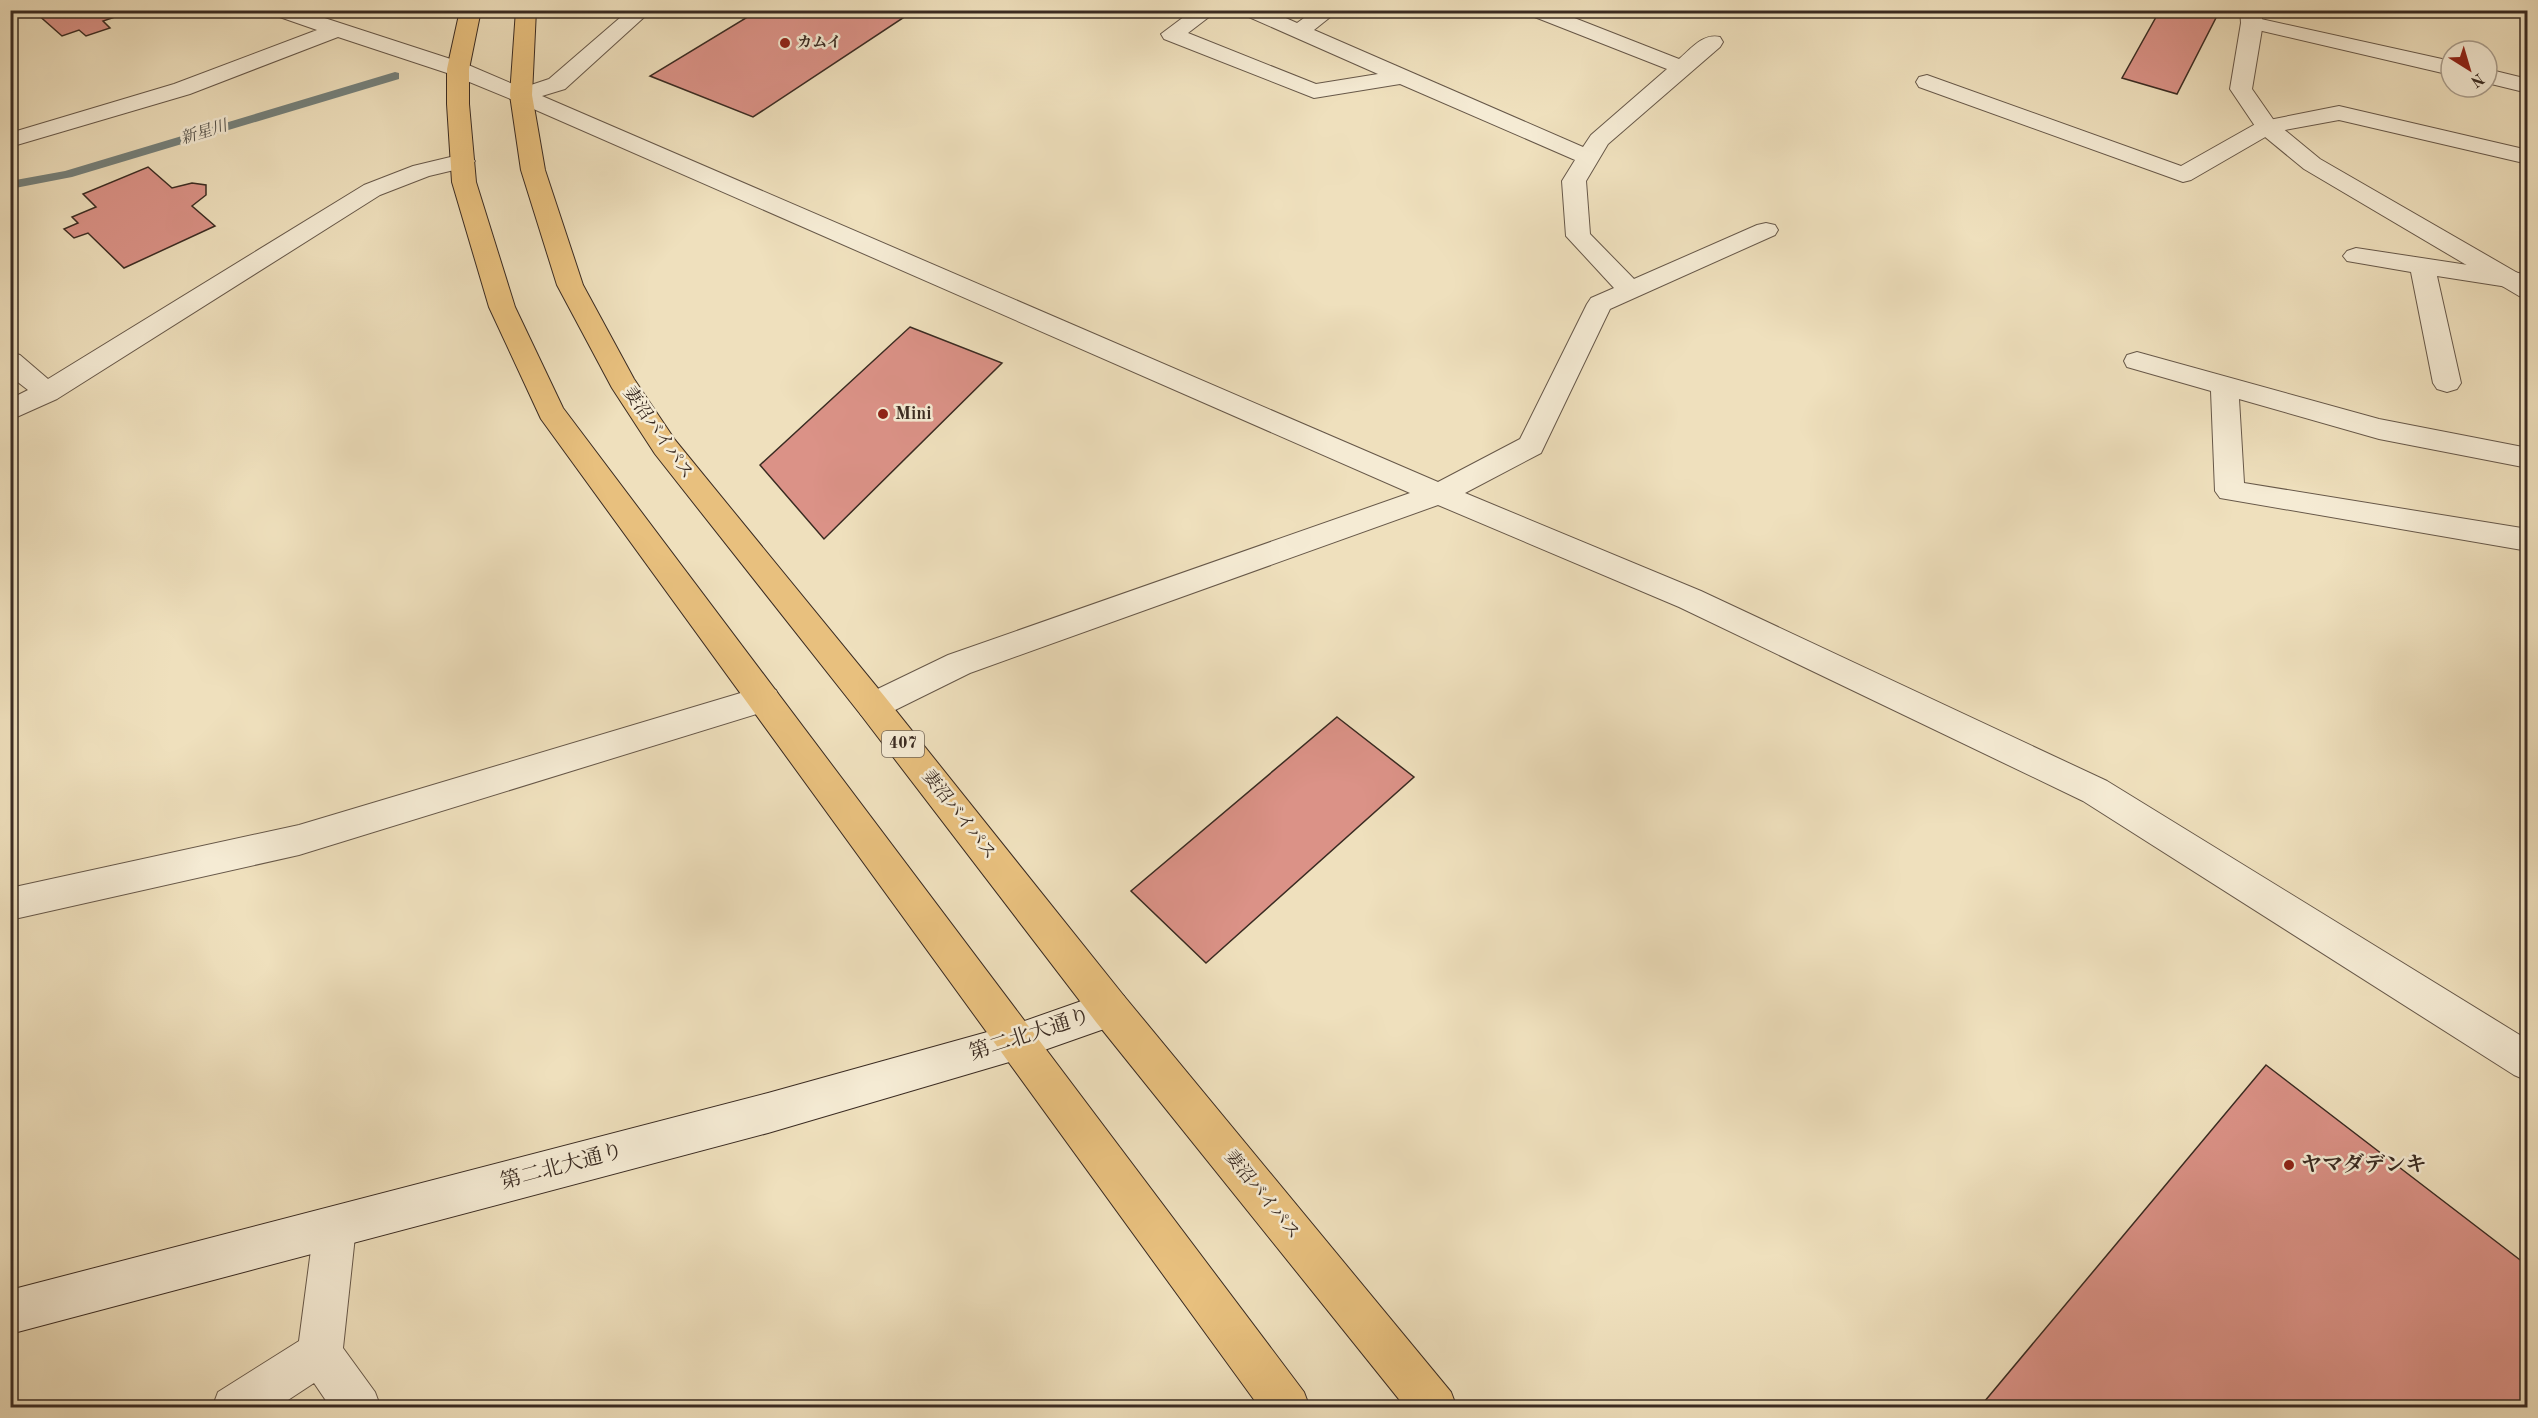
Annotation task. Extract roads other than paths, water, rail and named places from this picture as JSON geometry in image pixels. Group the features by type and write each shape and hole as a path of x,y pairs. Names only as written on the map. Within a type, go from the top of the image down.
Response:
{"highway":[{"path":"471,10 458,69 458,104 464,182 502,307 550,412 1288,1407"},
{"name":"妻沼バイパス","path":"526,10 521,95 533,170 570,285 622,382 665,447 873,706 1110,1009 1435,1407"}],"street":[{"path":"278,10 458,69 521,95 1438,494 1690,599 2095,791 2528,1062"},
{"path":"521,95 557,84 642,10"},
{"path":"1208,10 1172,34 1314,91 1402,77"},
{"path":"1249,10 1588,158"},
{"path":"1298,32 1329,10"},
{"path":"1534,10 1683,68"},
{"path":"2439,65 2251,17 2241,89 2267,127 2312,164 2521,285"},
{"path":"10,140 182,89 338,29"},
{"path":"1630,290 1578,236 1574,181 1599,140 1712,42"},
{"path":"2499,79 2528,86"},
{"path":"1927,82 2183,175 2267,127 2339,112 2528,157"},
{"path":"10,411 47,392 372,190 421,171 463,161"},
{"path":"873,706 959,663 1438,494 1531,446 1600,304 1766,230"},
{"path":"2356,256 2521,285"},
{"path":"2422,266 2447,383"},
{"path":"10,361 47,392"},
{"path":"2137,361 2379,429 2528,458"},
{"path":"2224,385 2230,491 2528,540"},
{"path":"10,904 300,840 764,699"},
{"name":"第二北大通り","path":"10,1312 768,1113 1016,1042 1110,1009"},
{"path":"334,1227 320,1354 359,1407"},
{"path":"234,1407 320,1354"}],"waterway":[{"name":"新星川","path":"10,185 67,174 395,76"}],"place":[{"name":"カムイ","path":"785,43"},
{"name":"Mini","path":"883,414"},
{"name":"ヤマダデンキ","path":"2289,1165"}]}
